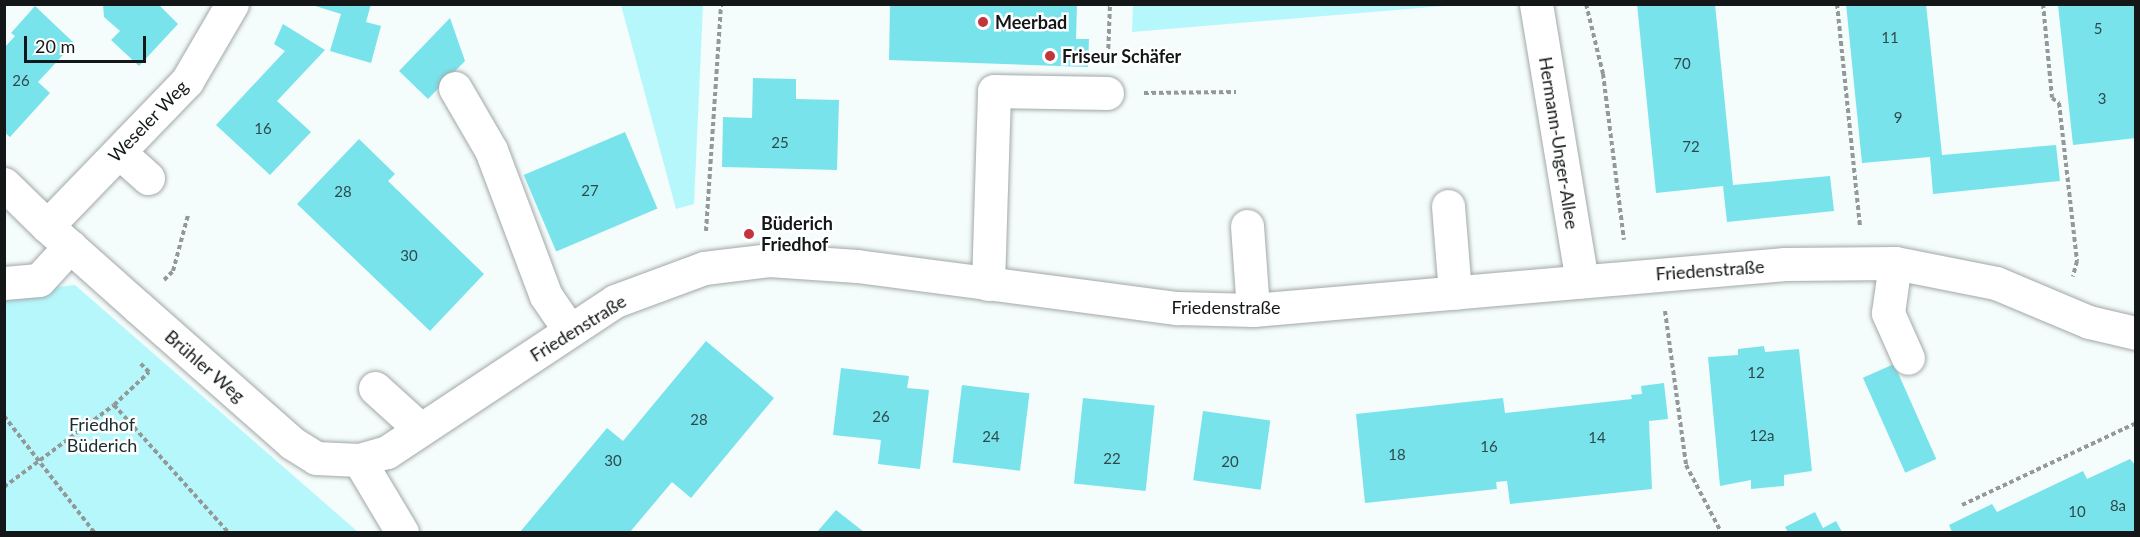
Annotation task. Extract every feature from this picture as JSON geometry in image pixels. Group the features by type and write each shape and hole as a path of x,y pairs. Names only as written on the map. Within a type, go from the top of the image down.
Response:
{"street":[{"name":"Weseler Weg","path":"4,283 39,280 59,236 119,152 188,81 232,4"},
{"name":"Hermann-Unger-Allee","path":"1536,4 1582,281"},
{"path":"455,88 491,150 546,296 570,331"},
{"path":"988,284 994,91 1107,93"},
{"path":"119,152 148,178"},
{"name":"Brühler Weg","path":"4,184 59,236 292,443 316,458 359,460"},
{"path":"1448,206 1455,293"},
{"path":"1247,226 1253,310"},
{"name":"Friedenstraße","path":"359,460 387,452 615,301 704,268 769,260 857,266 1178,308 1253,310 1785,264 1879,264 1996,283 2089,322 2136,333"},
{"path":"1879,264 1888,313 1908,358"},
{"path":"375,388 420,429"},
{"path":"359,460 402,532"}],"path":[{"path":"704,268 721,4"},
{"path":"1110,4 1107,93 1236,92"},
{"path":"1586,4 1603,74 1628,276"},
{"path":"1837,4 1879,264"},
{"path":"2043,4 2052,98 2058,104 2077,261 2062,311"},
{"path":"138,307 173,271 188,215"},
{"path":"1661,274 1686,465 1721,532"},
{"path":"4,487 114,405 149,372 135,357"},
{"path":"114,405 228,532"},
{"path":"4,416 93,532"},
{"path":"1962,505 2136,423"}],"green space":[{"path":"1133,4 1456,5 1132,32"},
{"path":"621,5 703,5 694,204 676,209"},
{"name":"Friedhof Büderich","path":"75,285 358,532 5,532 4,293"}],"building":[{"path":"103,4 158,4 178,24 139,66 111,40 120,31 104,17"},
{"path":"309,4 371,4 366,22 381,26 371,63 330,51 341,14"},
{"name":"Meerbad","path":"890,4 1077,4 1076,39 1089,39 1088,67 889,60"},
{"path":"1637,4 1715,4 1733,185 1830,176 1834,211 1727,222 1723,186 1656,193"},
{"path":"1846,4 1926,4 1942,155 2056,145 2060,181 1933,194 1930,157 1862,163"},
{"path":"2058,5 2135,5 2136,138 2073,145"},
{"path":"35,6 74,43 38,82 50,93 10,137 4,132 4,48 15,36 11,33"},
{"path":"450,18 465,61 428,99 399,71"},
{"path":"283,24 325,50 277,101 311,132 270,175 216,125 285,51 274,44"},
{"path":"753,78 796,79 796,99 839,100 837,170 722,167 723,117 752,118"},
{"path":"625,132 657,208 556,251 524,175"},
{"path":"359,139 395,174 388,181 484,274 430,331 297,204"},
{"path":"706,341 774,398 691,498 672,482 630,532 520,532 607,428 623,441"},
{"path":"1764,346 1765,352 1799,349 1812,471 1784,475 1784,486 1751,489 1751,480 1720,486 1708,357 1738,355 1738,349"},
{"path":"1894,364 1936,459 1905,473 1863,378"},
{"path":"841,368 909,376 907,388 929,390 920,469 878,464 881,440 833,435"},
{"path":"1664,383 1668,419 1649,421 1652,489 1510,504 1507,481 1496,482 1497,489 1365,503 1356,414 1503,398 1505,413 1632,399 1631,395 1642,394 1641,386"},
{"path":"962,385 1029,393 1020,471 952,462"},
{"path":"1083,398 1155,406 1146,491 1074,484"},
{"path":"1203,411 1270,420 1261,490 1193,480"},
{"path":"2130,459 2136,466 2136,532 1952,532 1949,525 1992,504 1997,512 2083,471 2087,479"},
{"path":"836,510 864,532 817,532"},
{"path":"1815,512 1823,528 1836,521 1842,532 1788,532 1785,527"}],"place":[{"name":"Meerbad","path":"983,22"},
{"name":"Friseur Schäfer","path":"1050,56"},
{"name":"Büderich Friedhof","path":"749,234"}]}
